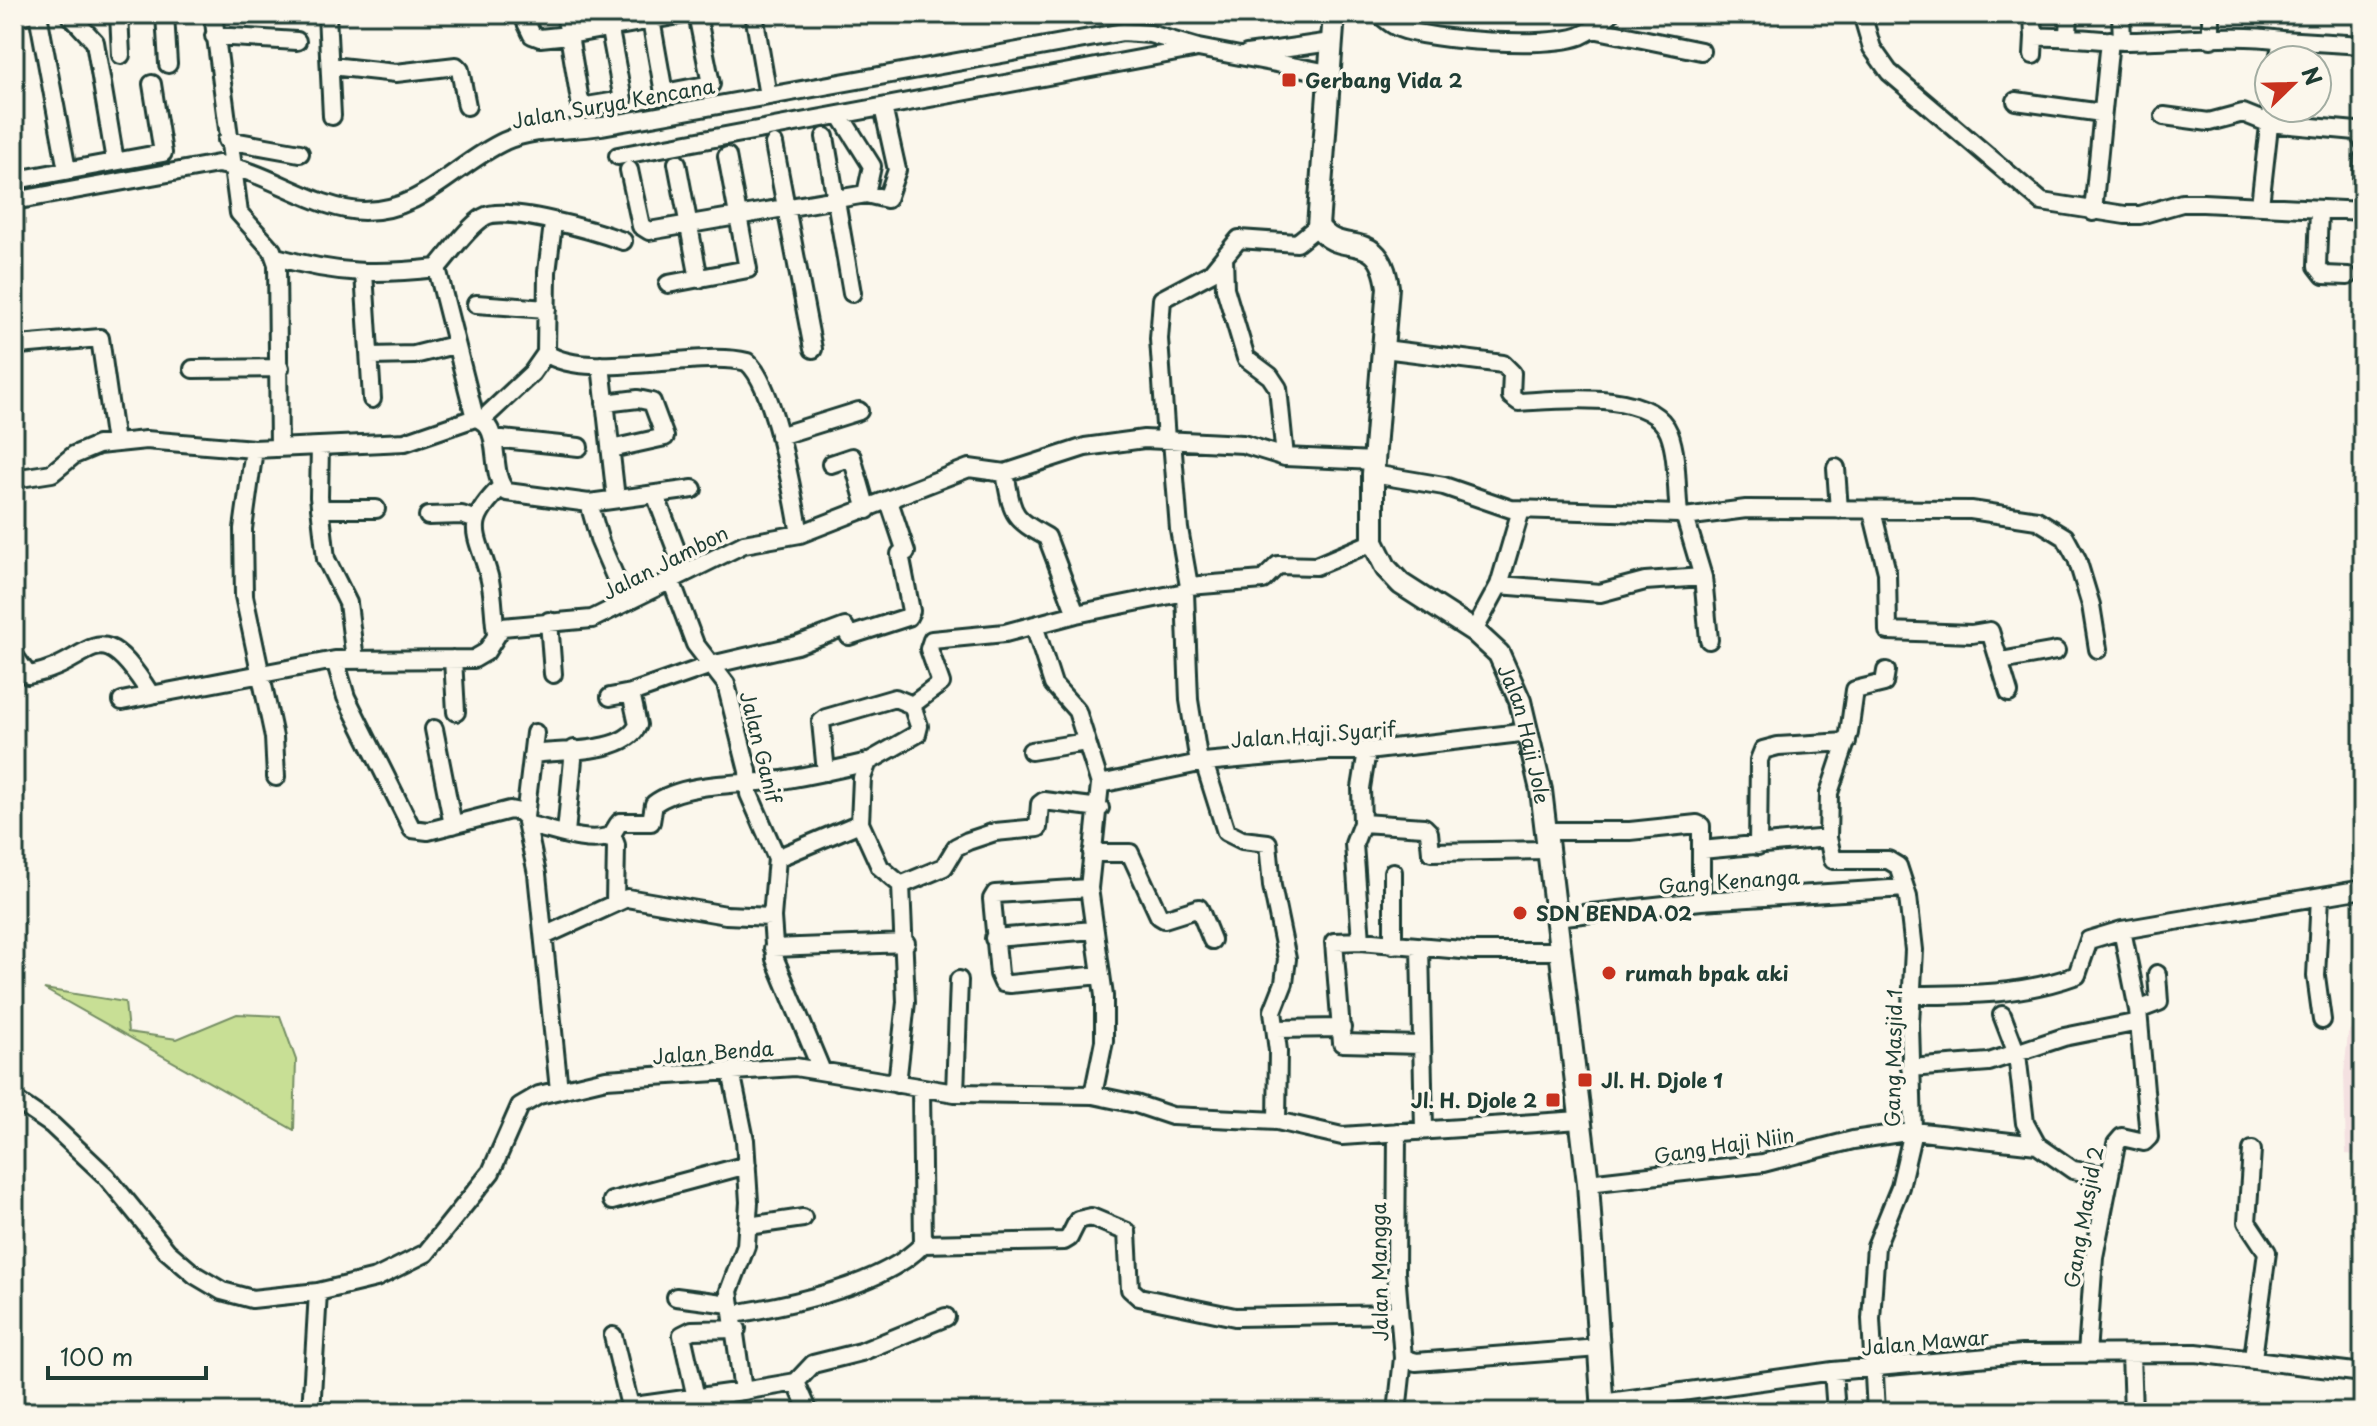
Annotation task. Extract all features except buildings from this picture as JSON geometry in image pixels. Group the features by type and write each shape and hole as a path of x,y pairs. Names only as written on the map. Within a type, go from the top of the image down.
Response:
{"main road":[{"path":"1334,14 1318,226 1327,237 1367,248 1382,262 1388,287 1374,467 1373,542"},
{"name":"Jalan Haji Jole","path":"1373,542 1386,568 1401,584 1474,631 1499,654 1508,670 1529,732 1547,841 1588,1183 1603,1408"}],"street":[{"path":"14,17 29,14"},
{"path":"38,14 67,170"},
{"path":"69,14 95,42 115,161"},
{"path":"119,14 121,55"},
{"path":"165,14 168,64"},
{"path":"213,14 227,140 239,213 276,257 324,271 364,273 437,268 485,216 504,212 596,231 623,241"},
{"path":"327,14 334,32 332,116"},
{"path":"522,14 532,35 540,38 569,35 608,22 685,14"},
{"path":"565,14 581,107 623,100 608,22"},
{"path":"650,18 664,93 711,84 697,14"},
{"path":"754,14 768,96"},
{"path":"1379,14 1400,29 1413,32 1517,42 1562,40 1593,29 1610,14"},
{"path":"1862,14 1872,48 1889,72 2042,202 2093,212 2140,215 2182,203 2362,211 2363,159"},
{"path":"2033,14 2033,55"},
{"path":"2068,35 2069,14"},
{"path":"2093,212 2102,113 2121,14"},
{"path":"2211,14 2211,39"},
{"path":"1593,29 1701,51"},
{"name":"Jalan Surya Kencana","path":"14,201 197,167 232,166 338,206 359,211 388,210 416,200 494,148 527,134 602,126 1123,32 1150,34 1198,48 1329,73"},
{"path":"2034,37 2068,35 2116,40 2282,40 2363,45"},
{"path":"214,36 297,41"},
{"path":"2281,44 2282,40"},
{"name":"Jalan Surya Kencana","path":"1241,55 1331,42"},
{"path":"618,156 1198,48"},
{"path":"331,66 417,73 456,66 460,70 467,106"},
{"path":"14,177 16,180 163,153 152,84"},
{"path":"2016,101 2102,113"},
{"path":"629,170 644,230 866,194 887,199 895,180 897,160 883,107"},
{"path":"2164,116 2209,122 2243,113 2253,114"},
{"path":"840,115 872,166 866,194"},
{"path":"2260,205 2269,124"},
{"path":"2320,124 2353,130 2360,133 2363,141"},
{"path":"825,137 833,199 852,293"},
{"path":"227,140 300,153"},
{"path":"774,144 813,349"},
{"path":"668,284 748,269 727,156"},
{"path":"677,163 699,279"},
{"path":"2319,210 2317,266 2324,275 2348,276"},
{"path":"14,479 52,473 87,448 115,443 146,440 254,449 405,442 479,418 526,380 546,353 547,272 553,224"},
{"path":"1277,1121 1273,1011 1284,983 1287,959 1272,886 1271,851 1268,843 1242,840 1226,832 1201,762 1189,700 1187,589 1159,339 1162,299 1211,273 1239,239 1297,243 1318,226"},
{"path":"276,257 279,447"},
{"path":"1224,257 1225,288 1246,358 1270,376 1278,388 1285,457"},
{"path":"437,268 454,345 479,418 493,438 495,474 501,487 507,492 589,503 693,489"},
{"path":"364,273 372,399"},
{"path":"476,304 547,309"},
{"path":"19,345 100,338 115,443"},
{"path":"371,356 414,355 454,345"},
{"path":"1384,349 1503,364 1512,373 1511,396 1519,402 1596,400 1640,407 1660,419 1671,437 1682,515 1703,577 1709,640"},
{"path":"546,353 560,360 601,365 747,362 759,380 779,436 800,534"},
{"path":"601,365 616,499"},
{"path":"193,369 280,368"},
{"path":"605,403 638,399 652,402 665,437 611,449"},
{"path":"779,436 859,411"},
{"path":"493,438 579,447"},
{"name":"Jalan Jambon","path":"122,701 335,660 480,658 502,627 592,619 625,600 744,544 800,534 969,468 1005,473 1096,444 1169,440 1243,444 1285,457 1374,467 1521,510 1682,515 1746,509 1971,510 2037,520 2065,537 2077,559 2091,605 2098,649"},
{"path":"320,446 320,509 326,559 348,603 355,660"},
{"path":"254,449 247,489 242,565 248,618 274,737 276,777"},
{"path":"831,464 852,457 867,510"},
{"path":"1836,468 1839,510"},
{"path":"1005,473 1014,513 1023,525 1047,537 1076,614"},
{"path":"496,633 490,582 475,542 476,520 485,502 501,487"},
{"name":"Jalan Ganif","path":"655,494 695,644 726,684 754,810 777,858"},
{"path":"610,697 631,693 711,665 797,645 845,627 849,636 908,617 911,611 900,554 906,552 889,501"},
{"path":"589,503 600,542 625,600"},
{"path":"320,509 376,509"},
{"path":"1474,631 1499,585 1521,510"},
{"path":"1872,511 1887,572 1888,631 1972,634 1990,631 2009,693"},
{"path":"428,516 462,515 476,520"},
{"path":"912,705 941,683 929,649 932,640 984,636 1187,589 1263,580 1278,565 1316,566 1373,542"},
{"path":"1499,585 1600,593 1645,581 1703,577"},
{"path":"549,621 553,674"},
{"path":"1034,625 1053,684 1072,702 1100,784 1100,808 1089,888 1100,975 1104,1041 1093,1095"},
{"path":"14,655 28,675 58,665 84,649 109,647 124,656 151,695"},
{"path":"2001,661 2056,651"},
{"path":"453,659 456,712"},
{"path":"335,660 346,697 407,823 418,833 510,810 520,812 527,821 566,833 612,835"},
{"path":"1886,671 1884,683 1864,685 1855,690 1847,742 1829,793 1828,838 1833,860 1897,863 1905,888"},
{"path":"533,754 601,748 637,729 631,693"},
{"path":"612,835 620,822 651,822 654,804 668,797 716,786 826,772 868,762 917,734 919,726 912,705 895,698 826,718 821,722 826,772"},
{"path":"434,729 453,825"},
{"name":"Jalan Haji Syarif","path":"1100,784 1201,762 1327,751 1367,751 1529,732"},
{"path":"535,733 527,821 544,936 559,1090"},
{"path":"1031,751 1086,742"},
{"path":"1758,846 1758,767 1763,750 1778,746 1847,742"},
{"path":"566,833 574,749"},
{"path":"1361,941 1354,844 1362,823 1361,788 1367,751"},
{"path":"868,762 862,778 860,823 880,867 901,885 906,943 906,1002 897,1084"},
{"path":"901,885 944,867 956,847 968,841 995,832 1038,828 1040,804 1044,801 1100,808"},
{"path":"821,1069 773,948 777,858 860,823"},
{"path":"1362,823 1424,827 1429,832 1431,852 1697,824 1701,826 1701,901"},
{"path":"612,835 616,845 615,903"},
{"path":"1701,850 1828,838"},
{"path":"1092,853 1131,854 1138,876 1147,885 1159,916 1164,919 1199,908 1212,940"},
{"path":"1393,872 1393,945"},
{"path":"1089,888 995,894 994,938 1003,983 1100,975"},
{"name":"Gang Kenanga","path":"1555,917 1701,901 1905,888"},
{"name":"Gang Masjid 1","path":"1876,1412 1876,1366 1871,1319 1876,1246 1900,1187 1913,1131 1910,1068 1914,950 1905,888"},
{"path":"1913,995 1987,995 2029,989 2075,976 2089,940 2122,930 2363,889"},
{"path":"2320,897 2316,976 2322,1020"},
{"path":"544,936 627,898 726,915 772,917"},
{"path":"994,938 1094,930"},
{"name":"Gang Masjid 2","path":"2087,1354 2094,1257 2108,1176 2118,1140 2122,1137 2144,1142 2149,1137 2138,1016 2122,930"},
{"path":"1422,1045 1343,1044 1333,944 1361,941 1420,947 1561,951"},
{"path":"773,948 906,943"},
{"path":"1420,947 1424,1129"},
{"path":"1910,1068 1989,1062 2138,1016 2159,1002 2157,974"},
{"path":"955,1093 959,980"},
{"path":"2002,1015 2017,1054 2025,1123 2037,1145 2073,1170 2108,1176"},
{"path":"1276,1029 1342,1028"},
{"name":"Jalan Benda","path":"14,1099 52,1125 106,1176 167,1251 195,1275 222,1291 252,1299 318,1292 395,1271 426,1253 491,1172 520,1106 559,1090 606,1079 821,1069 955,1093 1093,1095 1172,1116 1277,1121 1342,1136 1580,1120"},
{"path":"731,1071 747,1165 746,1246 729,1291 743,1391"},
{"path":"921,1089 923,1244"},
{"name":"Gang Haji Niin","path":"1588,1183 1763,1163 1864,1138 1913,1131 2037,1145"},
{"name":"Jalan Mangga","path":"1397,1132 1397,1314 1403,1358 1416,1362 1599,1348"},
{"path":"2252,1150 2247,1222 2267,1252 2253,1358"},
{"path":"612,1201 747,1165"},
{"path":"696,1398 682,1335 692,1330 831,1291 902,1261 923,1244 1064,1241 1069,1238 1078,1220 1091,1217 1127,1232 1130,1289 1139,1297 1235,1317 1397,1314"},
{"path":"748,1226 803,1218"},
{"path":"311,1412 318,1292"},
{"path":"676,1297 734,1316"},
{"path":"613,1336 629,1402 634,1406 796,1382 813,1364 861,1352 946,1317"},
{"name":"Jalan Mawar","path":"1603,1408 1833,1371 1968,1357 2196,1353 2363,1373"},
{"path":"2131,1354 2133,1412"},
{"path":"1397,1412 1403,1358"},
{"path":"1833,1371 1836,1412"},
{"path":"796,1382 809,1412"}],"shaded area":[{"path":"2363,1003 2363,1156 2346,1154 2344,1073 2348,1034 2359,1018"}],"green space":[{"path":"44,989 125,1002 128,1032 177,1039 237,1014 280,1016 296,1060 294,1130"}],"place":[{"name":"Gerbang Vida 2","path":"1289,80"},
{"name":"SDN BENDA 02","path":"1520,913"},
{"name":"rumah bpak aki","path":"1609,973"},
{"name":"Jl. H. Djole 1","path":"1585,1080"},
{"name":"Jl. H. Djole 2","path":"1553,1100"}]}
